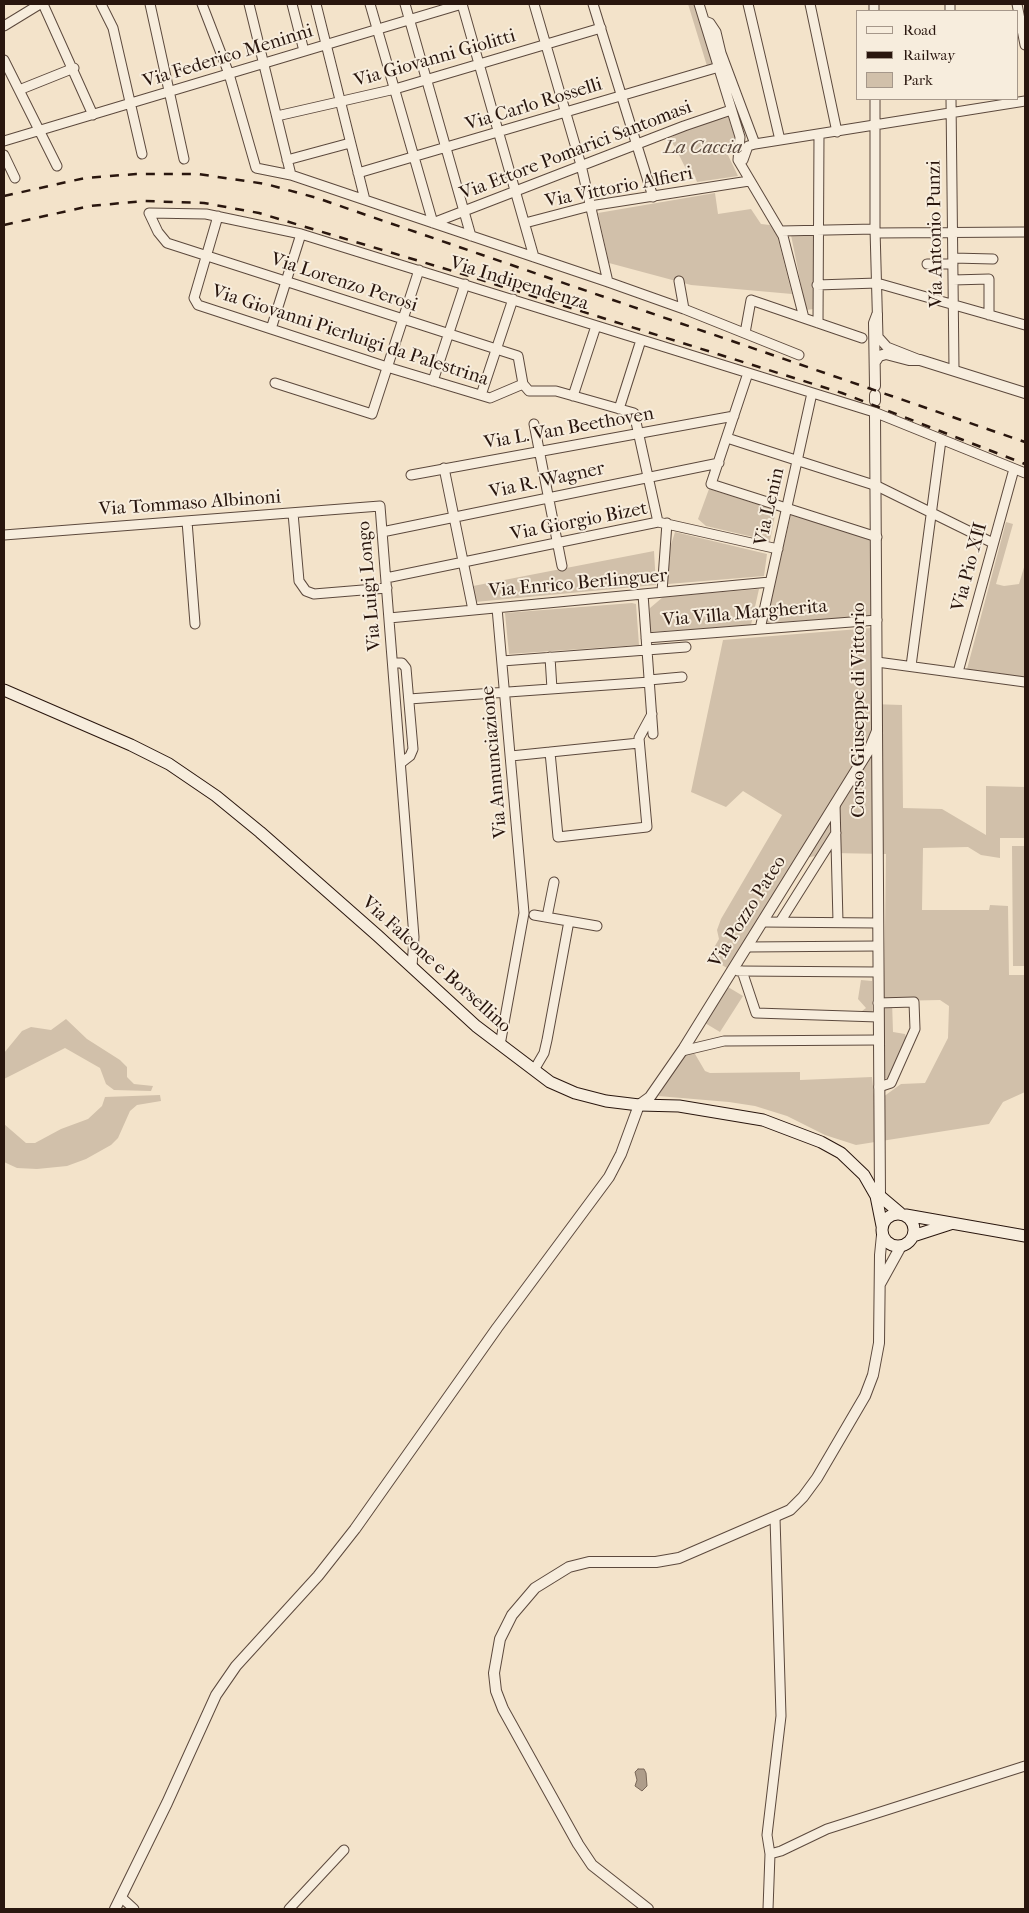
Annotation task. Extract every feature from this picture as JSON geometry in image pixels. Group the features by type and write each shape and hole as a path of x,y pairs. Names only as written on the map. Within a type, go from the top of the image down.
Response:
{"main road":[{"name":"Via Falcone e Borsellino","path":"4,690 131,745 169,764 216,796 260,832 500,1045 550,1082 575,1093 606,1101 639,1105 680,1106 727,1113 763,1120 799,1132 841,1152 864,1175 877,1193 903,1214"},
{"name":"Via Falcone e Borsellino","path":"877,1193 882,1230"},
{"path":"951,1223 913,1236 901,1246 892,1245 882,1230 891,1215 903,1214 1025,1236"},
{"path":"903,1214 914,1226 913,1236"}],"street":[{"path":"4,26 42,4 74,68 93,115"},
{"path":"101,4 113,28 142,154"},
{"path":"150,4 184,159"},
{"path":"202,4 229,74"},
{"path":"249,4 291,174"},
{"path":"292,4 304,52"},
{"path":"316,4 365,200"},
{"path":"370,4 433,223"},
{"path":"405,4 471,236"},
{"path":"462,4 534,257"},
{"name":"Via Federico Meninni","path":"4,141 462,4"},
{"path":"534,4 581,165 608,282"},
{"path":"593,4 653,196"},
{"path":"700,4 740,137 738,160 780,231 804,318"},
{"path":"748,4 780,140"},
{"path":"810,4 837,132"},
{"path":"1018,4 1025,45"},
{"path":"705,21 710,23 716,32 755,144"},
{"name":"Via Giovanni Giolitti","path":"277,116 395,89 601,28"},
{"path":"4,60 57,166"},
{"name":"Via Carlo Rosselli","path":"358,173 719,67"},
{"path":"19,90 74,68"},
{"name":"Via Indipendenza","path":"229,74 256,168 291,174 608,282 684,309 799,354"},
{"path":"875,100 875,231 878,337 887,347 920,360 954,369 1025,393"},
{"name":"Vía Antonio Punzi","path":"951,100 954,369"},
{"path":"743,170 745,150 748,146 755,144 1025,101"},
{"name":"Via Ettore Pomarici Santomasi","path":"433,223 581,165 731,110"},
{"path":"818,323 819,134"},
{"path":"287,160 350,143"},
{"path":"4,155 15,178"},
{"name":"Via Vittorio Alfieri","path":"525,223 590,206 749,181"},
{"name":"Via Indipendenza","path":"149,213 206,214 301,234 812,393 875,414 1025,473"},
{"name":"Via Lorenzo Perosi","path":"149,213 158,232 167,243 518,356 523,384"},
{"path":"207,256 218,216"},
{"path":"780,231 1025,232"},
{"path":"271,329 301,234"},
{"name":"Via Giovanni Pierluigi da Palestrina","path":"207,256 195,301 198,305 387,367 481,395 496,398 523,384"},
{"path":"927,264 993,259"},
{"path":"275,383 372,414 419,270"},
{"path":"953,280 989,279 989,314"},
{"path":"679,281 684,309"},
{"path":"817,285 877,283 1025,325"},
{"path":"433,381 465,284"},
{"path":"481,395 513,299"},
{"path":"746,334 751,300 862,338"},
{"path":"875,394 874,323 877,315"},
{"path":"573,396 596,326"},
{"path":"619,409 641,340"},
{"path":"875,362 877,358 886,354 909,360 920,360"},
{"path":"748,373 711,484 877,537"},
{"path":"523,384 531,392 551,390 634,413 648,476 662,523 662,592"},
{"name":"Via Lenin","path":"760,629 812,393"},
{"name":"Corso Giuseppe di Vittorio","path":"875,414 877,486 877,972 879,1087 877,1193"},
{"name":"Via L. Van Beethoven","path":"411,475 538,450 734,416"},
{"path":"534,424 562,566"},
{"path":"727,438 877,486 993,543"},
{"path":"911,666 942,440"},
{"name":"Via R. Wagner","path":"382,532 648,476 719,463"},
{"path":"444,468 473,610"},
{"name":"Via Pio XII","path":"958,672 1014,469"},
{"name":"Via Tommaso Albinoni","path":"4,535 380,506"},
{"name":"Via Luigi Longo","path":"380,506 414,937 412,967"},
{"path":"292,512 300,581 306,591 314,594 387,588"},
{"path":"186,521 195,624"},
{"name":"Via Giorgio Bizet","path":"386,578 558,542 662,523 778,549"},
{"name":"Via Enrico Berlinguer","path":"389,618 770,582"},
{"path":"643,594 653,734"},
{"name":"Via Annunciazione","path":"498,608 524,913 500,1045"},
{"name":"Via Villa Margherita","path":"646,638 877,620"},
{"name":"Via Villa Margherita","path":"502,660 686,647"},
{"path":"550,657 552,689"},
{"path":"877,662 1025,682"},
{"name":"Via Luigi Longo","path":"393,663 405,665 409,699 413,750 410,756 401,763"},
{"path":"409,699 552,689 682,677"},
{"path":"550,752 558,837 647,827 639,738 652,714"},
{"name":"Via Pozzo Pateo","path":"639,1105 650,1097 737,971 747,947 870,748 878,731"},
{"path":"511,756 639,743"},
{"path":"836,804 838,922"},
{"name":"Via Pozzo Pateo","path":"780,922 836,832"},
{"path":"547,917 554,882"},
{"path":"534,915 597,926"},
{"path":"534,1070 544,1053 547,1040 568,921"},
{"path":"762,922 877,923"},
{"path":"747,947 877,946"},
{"path":"877,972 737,971 756,1013 878,1017"},
{"path":"878,1003 914,1002 915,1029 891,1083 879,1087"},
{"path":"682,1051 730,1040 878,1040"},
{"path":"115,1909 122,1898 216,1695 236,1666 318,1576 355,1529 497,1328 594,1198 621,1154 639,1105"},
{"path":"648,1909 592,1865 578,1844 503,1709 496,1691 494,1673 500,1639 512,1615 535,1588 569,1567 589,1562 656,1562 679,1558 790,1510 817,1478 865,1396 873,1375 879,1343 882,1230"},
{"path":"880,1285 901,1246"},
{"path":"768,1909 770,1854 767,1835 781,1716 775,1518"},
{"path":"770,1854 781,1851 827,1829 1025,1766"},
{"path":"289,1909 344,1850"},
{"path":"122,1898 134,1909"}],"green space":[{"path":"688,4 697,4 715,64 707,66"},
{"name":"La Caccia","path":"728,116 736,141 727,153 738,176 697,182 694,174 689,175 679,152 669,139 681,131"},
{"path":"715,193 718,214 751,209 761,224 770,225 777,235 792,294 691,285 609,263 598,213"},
{"path":"791,235 814,235 814,309 806,310"},
{"path":"709,489 776,510 770,541 706,526 698,519"},
{"path":"791,514 871,539 871,616 766,623"},
{"path":"1006,522 1013,524 996,584 1004,586 1019,584 1025,564 1025,677 967,669"},
{"path":"675,532 767,554 764,576 668,584 670,548"},
{"path":"654,551 656,585 475,602 473,586"},
{"path":"759,589 751,625 650,632 650,608 663,597"},
{"path":"636,604 639,645 509,654 505,613"},
{"path":"871,628 871,704 902,705 903,808 942,809 986,835 986,786 1025,787 1025,838 1000,838 1000,858 981,855 968,847 923,848 922,910 989,910 990,905 1008,906 1009,975 1025,975 1025,1092 1003,1102 989,1124 856,1145 825,1135 787,1116 755,1106 658,1096 687,1052 695,1054 705,1071 710,1073 800,1072 800,1080 872,1077 874,1096 883,1097 901,1084 925,1083 948,1038 949,1006 940,1000 892,1001 893,1032 905,1034 908,1042 890,1079 883,1078 886,854 831,853 795,860 727,968 712,959 712,951 719,939 717,930 721,919 782,815 743,791 726,807 691,792 723,640"},
{"path":"1012,846 1025,846 1025,966 1013,966"},
{"path":"861,980 872,981 872,1014 862,1011 866,1008 858,999"},
{"path":"728,987 743,996 720,1032 705,1023"},
{"path":"66,1019 87,1039 120,1060 127,1067 127,1077 134,1084 153,1086 151,1091 114,1090 106,1084 100,1068 65,1048 4,1079 4,1053 22,1031 31,1027 51,1030"},
{"path":"160,1095 161,1101 137,1105 130,1111 118,1138 111,1145 86,1159 67,1166 37,1169 17,1168 4,1162 4,1124 26,1143 35,1143 61,1129 88,1119 102,1106 105,1097"}],"shaded area":[{"path":"638,1769 644,1769 646,1773 647,1786 642,1791 635,1786 637,1780 635,1772"}],"railway":[{"path":"4,196 85,178 136,174 198,174 266,184 317,198 1025,442"},
{"path":"4,225 90,206 144,201 204,203 259,213 456,272 842,393 1025,464"}]}
